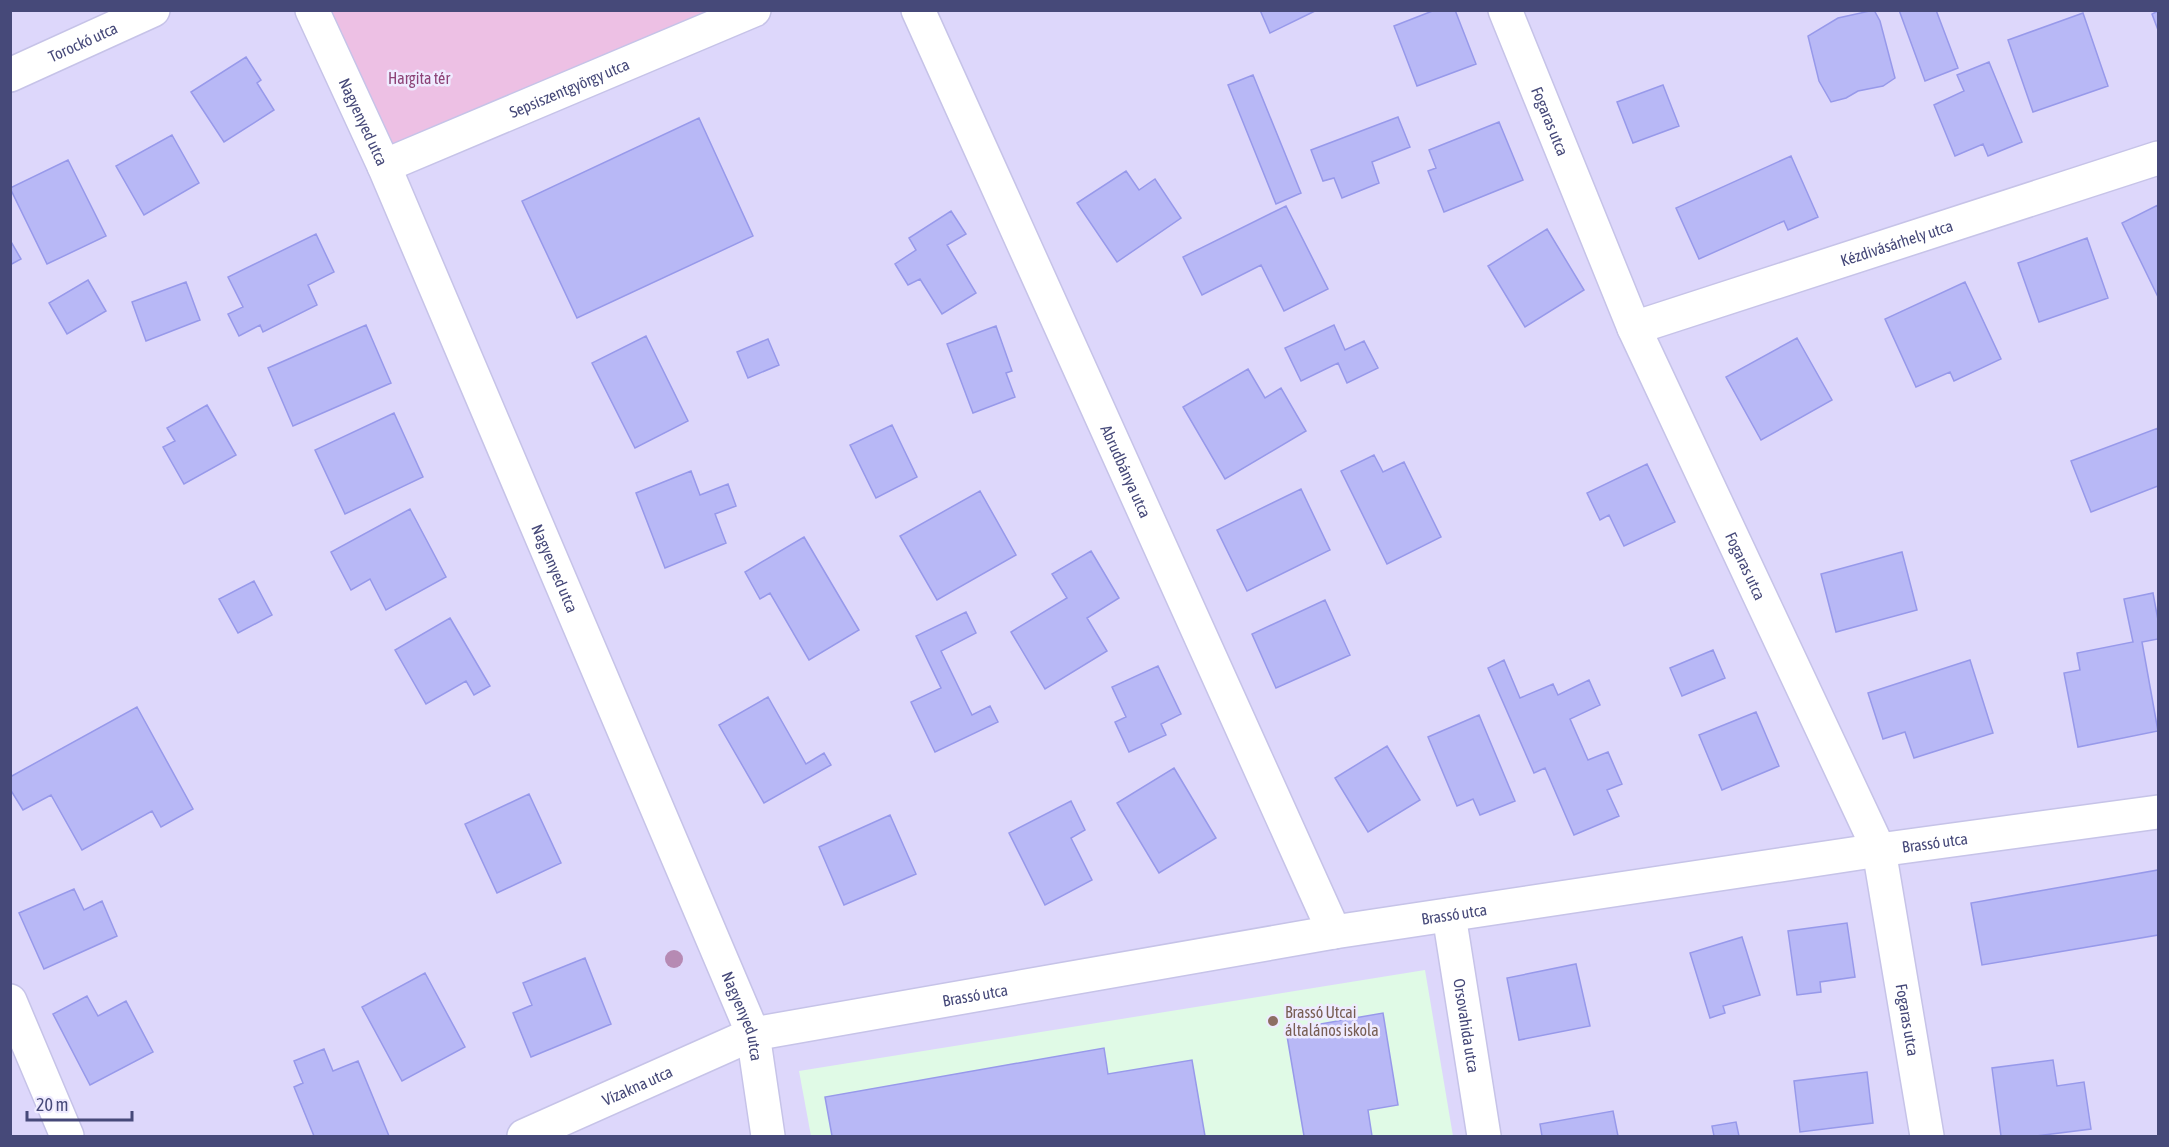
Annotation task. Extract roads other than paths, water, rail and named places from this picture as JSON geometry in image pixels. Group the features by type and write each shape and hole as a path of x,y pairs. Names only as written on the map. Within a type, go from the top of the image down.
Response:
{"street":[{"name":"Torockó utca","path":"10,75 153,10"},
{"name":"Nagyenyed utca","path":"312,10 384,166 753,1034 768,1137"},
{"name":"Sepsiszentgyörgy utca","path":"384,166 754,10"},
{"name":"Abrudbánya utca","path":"918,10 1334,932"},
{"name":"Fogaras utca","path":"1505,10 1635,328 1879,850 1927,1137"},
{"name":"Kézdivásárhely utca","path":"1635,328 2158,158"},
{"name":"Brassó utca","path":"753,1034 1334,932 1879,850 2158,812"},
{"name":"Orsovahida utca","path":"1449,915 1484,1137"},
{"path":"10,1000 67,1137"},
{"name":"Vízakna utca","path":"524,1137 753,1034"}],"place":[{"name":"Brassó Utcai általános iskola","path":"1273,1021"}],"park label":[{"name":"Hargita tér","path":"419,78"}]}
